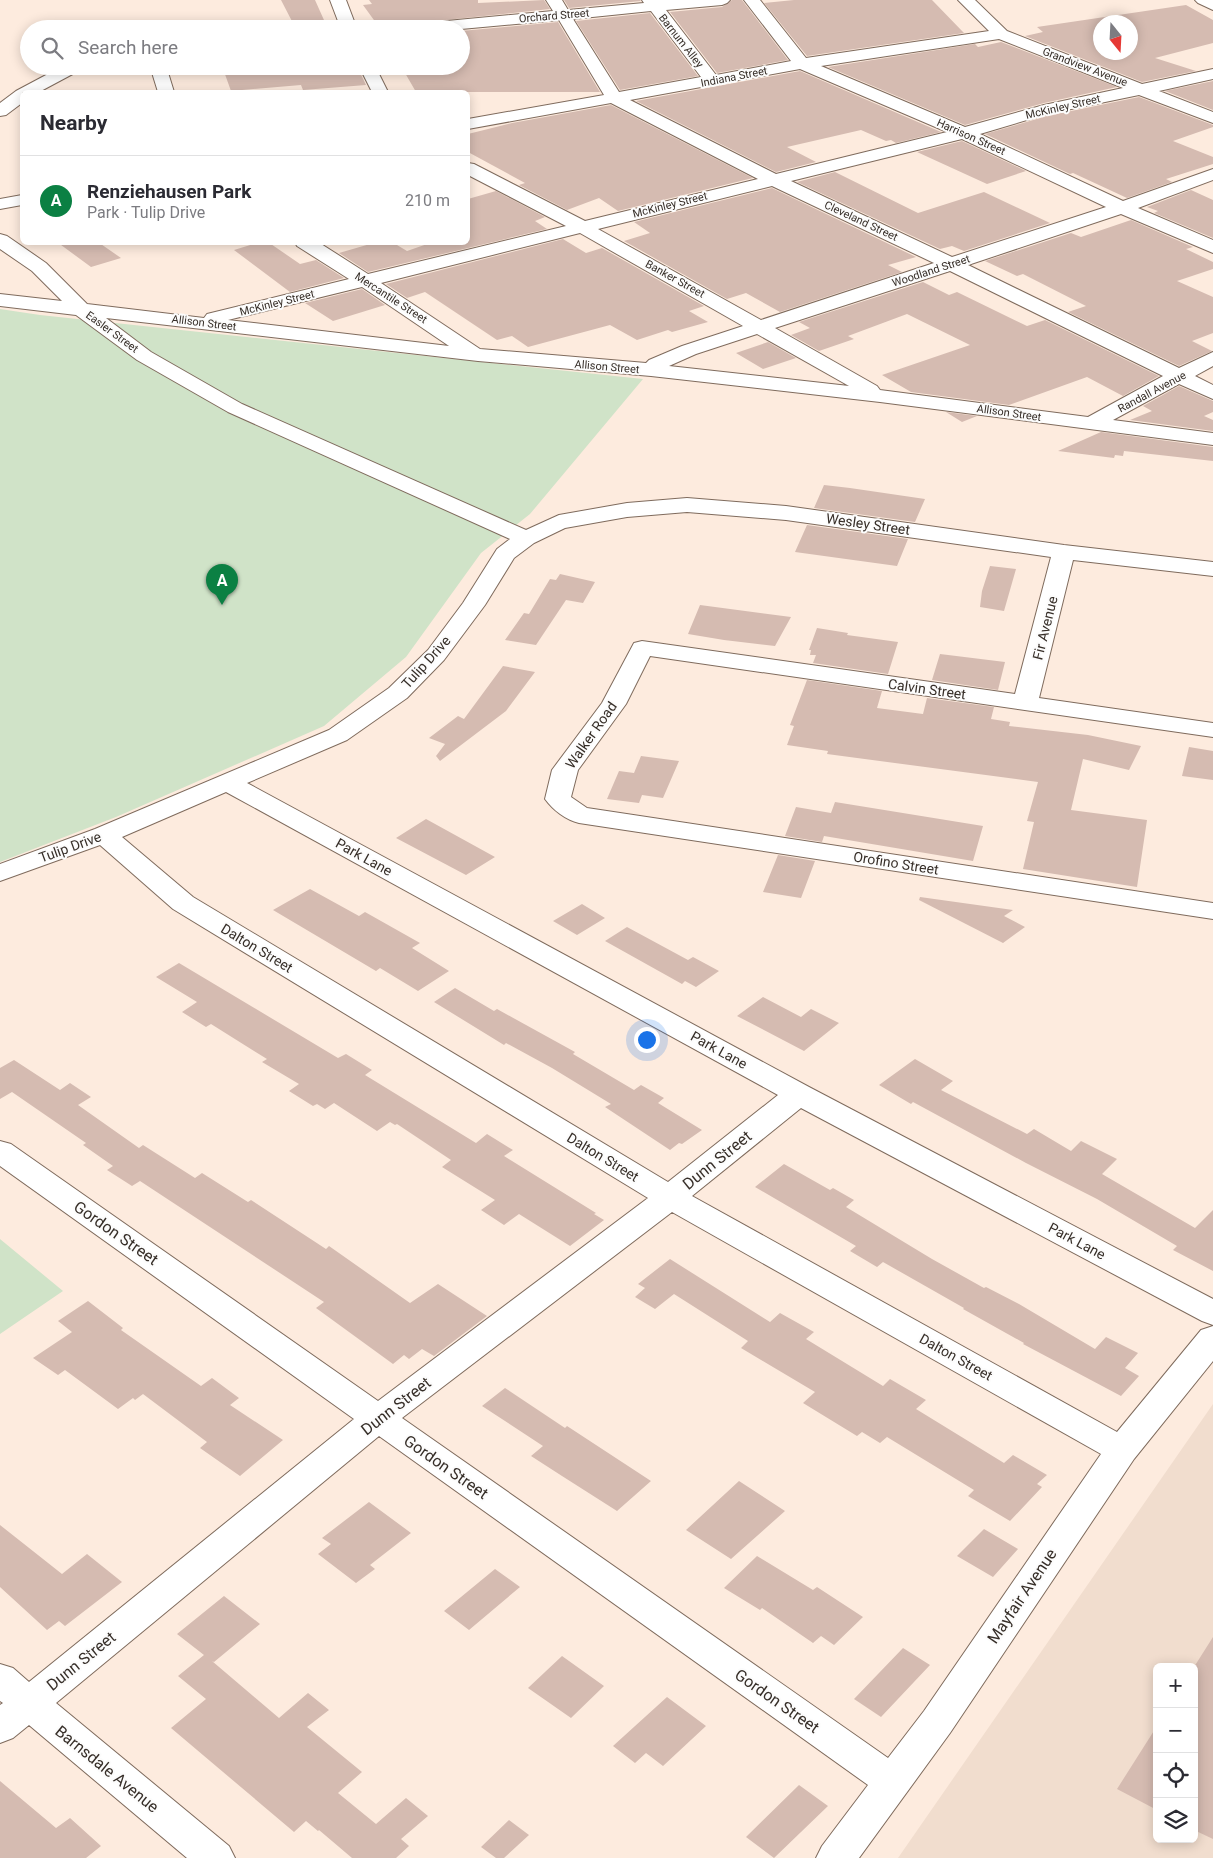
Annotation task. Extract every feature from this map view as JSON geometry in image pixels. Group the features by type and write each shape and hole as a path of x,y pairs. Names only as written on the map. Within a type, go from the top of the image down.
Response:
{"street":[{"path":"338,0 346,20"},
{"name":"Orchard Street","path":"470,21 559,7 722,0"},
{"name":"Harrison Street","path":"752,0 802,64 964,133 1122,208 1213,247"},
{"name":"Grandview Avenue","path":"966,0 1001,34 1213,118"},
{"path":"1203,0 1213,5"},
{"name":"Barnum Alley","path":"652,3 712,82"},
{"path":"559,7 615,99"},
{"name":"Indiana Street","path":"470,124 712,82 802,64 1001,34"},
{"name":"McKinley Street","path":"197,322 964,133 1044,110 1213,74"},
{"path":"31,90 59,75"},
{"path":"161,75 165,90"},
{"path":"372,75 379,90"},
{"path":"0,111 20,96"},
{"name":"Cleveland Street","path":"615,99 772,179 953,264 1213,393"},
{"name":"Banker Street","path":"470,169 582,227 880,396"},
{"name":"Woodland Street","path":"651,370 656,364 689,350 1122,208 1213,174"},
{"path":"0,204 20,200"},
{"name":"Easler Street","path":"0,240 40,267 81,310 144,356 235,408 526,538"},
{"name":"Mercantile Street","path":"309,245 478,356"},
{"name":"Allison Street","path":"0,300 478,356 651,370 880,396 1213,439"},
{"name":"Randall Avenue","path":"1090,424 1213,358"},
{"name":"Wesley Street","path":"526,538 558,522 627,510 687,505 786,513 1064,552 1213,569"},
{"name":"Tulip Drive","path":"0,873 104,835 338,735 398,693 436,655 473,606 505,554 526,538"},
{"name":"Fir Avenue","path":"1025,704 1064,552"},
{"name":"Calvin Street","path":"642,648 1213,730"},
{"name":"Walker Road","path":"579,815 558,799 566,770 614,704 642,648"},
{"name":"Park Lane","path":"228,783 799,1094 1213,1312"},
{"name":"Orofino Street","path":"579,815 1213,911"},
{"name":"Dalton Street","path":"104,835 183,903 670,1198 1122,1450"},
{"name":"Dunn Street","path":"14,1716 377,1419 670,1198 799,1094"},
{"name":"Gordon Street","path":"0,1151 893,1782"},
{"name":"Mayfair Avenue","path":"836,1858 936,1722 1122,1450 1213,1338"},
{"name":"Barnsdale Avenue","path":"0,1679 14,1716 215,1858"}],"shaded area":[{"path":"1213,1404 1213,1858 898,1858"}],"green space":[{"path":"0,309 40,315 643,379 530,514 481,553 406,657 324,726 116,817 0,862"},
{"path":"0,1239 63,1291 0,1334"}],"building":[{"path":"281,0 315,0 324,20 291,20"},
{"path":"369,0 478,0 478,3 544,0 550,9 446,20 374,20 363,5 372,4"},
{"path":"564,0 640,0 641,1 569,8"},
{"path":"732,0 742,0 788,60 717,73 670,12 722,7"},
{"path":"794,0 932,0 964,33 807,56 764,3"},
{"path":"1186,5 1213,20 1213,43 1155,58 1196,71 1142,82 1025,36 1043,32 1037,27 1093,19 1093,60 1138,60 1138,15 1118,15"},
{"path":"650,13 698,76 620,90 576,21"},
{"path":"558,22 600,92 415,90 406,75 470,75 470,30"},
{"path":"1001,42 1117,87 1044,103 965,125 828,67 975,44 978,47"},
{"path":"800,71 941,132 896,143 891,140 886,141 861,130 787,147 816,162 776,172 636,101"},
{"path":"225,75 361,75 366,85 303,90 301,85 231,90"},
{"path":"1213,81 1213,110 1165,91"},
{"path":"1139,97 1213,125 1213,127 1173,141 1213,157 1213,164 1166,179 1172,182 1127,198 1073,173 1070,174 985,134 1047,116"},
{"path":"611,105 753,178 618,211 599,198 567,210 519,185 525,183 470,153 470,134 512,123"},
{"path":"962,141 1026,171 987,184 917,152"},
{"path":"835,172 918,213 984,192 1050,223 964,251 952,246 940,249 797,182"},
{"path":"772,188 916,257 888,265 902,272 780,312 746,293 727,299 624,241 650,233 634,222"},
{"path":"1191,190 1213,200 1213,238 1154,213 1158,211 1147,207"},
{"path":"496,191 545,217 535,221 547,229 368,272 339,253 367,245 397,245 407,251 424,245 470,245 470,198"},
{"path":"1131,220 1193,247 1186,249 1213,262 1213,269 1177,281 1213,297 1213,333 1192,341 1212,351 1179,366 1068,312 1086,306 1023,274 1017,276 985,261 1071,233 1081,237"},
{"path":"563,239 586,253 602,248 704,306 689,311 708,322 672,332 668,330 637,340 610,325 528,347 512,336 497,340 425,292 407,298 386,284"},
{"path":"61,245 102,245 121,258 91,267"},
{"path":"250,245 272,245 300,264 316,260 344,278 290,292 234,250"},
{"path":"923,282 949,295 957,292 1027,326 1045,320 1159,376 1123,396 1087,377 1009,405 911,392 882,375 970,345 907,314 848,336 854,339 819,351 791,335 810,328 799,322"},
{"path":"362,289 385,305 333,321 305,303"},
{"path":"768,342 796,358 763,369 736,353"},
{"path":"1179,386 1213,401 1213,412 1204,416 1213,420 1213,431 1130,420 1152,411 1143,406"},
{"path":"946,412 977,416 962,422"},
{"path":"1101,432 1213,447 1213,461 1124,451 1123,456 1115,455 1114,458 1058,451"},
{"path":"824,485 925,499 915,522 814,508"},
{"path":"807,525 908,539 897,566 795,552"},
{"path":"990,566 1016,569 1004,611 980,607 982,591"},
{"path":"560,574 595,582 583,603 566,600 536,645 505,640 524,613 529,614 550,579 556,580"},
{"path":"700,605 791,617 775,646 724,640 688,634"},
{"path":"817,628 848,633 847,635 898,642 888,674 813,663 816,655 810,655 811,650 809,650"},
{"path":"940,654 1005,662 998,690 932,680"},
{"path":"503,666 535,672 506,711 440,761 436,756 445,744 429,738 458,716 464,719"},
{"path":"807,680 882,691 877,708 923,714 927,698 994,707 991,719 1010,722 1009,726 1088,735 1141,746 1129,770 1083,759 1071,810 1147,820 1137,887 1023,869 1034,822 1027,821 1038,782 827,754 828,751 787,745 794,726 790,725"},
{"path":"1189,747 1213,751 1213,780 1182,776"},
{"path":"641,756 679,761 663,798 642,795 639,803 607,799 619,771 634,773"},
{"path":"835,802 983,826 973,861 824,836 822,842 785,836 796,807 831,813"},
{"path":"426,819 495,857 466,875 396,838"},
{"path":"778,855 815,861 801,898 763,892"},
{"path":"310,889 359,916 365,912 420,943 412,948 449,971 418,991 380,968 376,971 273,910"},
{"path":"920,897 1013,910 1004,916 1025,927 1003,943 919,900"},
{"path":"582,904 605,918 577,935 553,921"},
{"path":"627,927 688,960 693,957 719,971 696,987 685,981 682,984 605,941"},
{"path":"179,963 338,1058 346,1054 372,1070 365,1075 476,1143 487,1134 513,1150 504,1156 596,1213 594,1214 604,1220 570,1246 519,1214 504,1225 481,1210 495,1200 442,1167 451,1160 397,1124 395,1125 390,1122 377,1131 334,1103 325,1109 317,1104 313,1106 289,1091 299,1084 262,1062 267,1059 211,1024 206,1027 182,1012 197,1002 156,977"},
{"path":"455,988 494,1011 497,1009 575,1052 573,1054 634,1090 641,1085 664,1098 658,1103 702,1130 670,1150 605,1107 611,1104 552,1068 506,1043 504,1045 434,1002"},
{"path":"763,997 801,1017 811,1009 839,1023 804,1051 737,1016"},
{"path":"915,1059 953,1081 941,1090 1027,1134 1034,1129 1071,1151 1081,1141 1117,1159 1102,1174 1195,1228 1213,1210 1213,1271 1173,1250 1177,1246 1097,1199 913,1102 911,1104 879,1085"},
{"path":"14,1060 60,1090 70,1083 91,1097 78,1105 139,1148 143,1145 195,1178 202,1173 248,1202 251,1200 326,1249 329,1246 410,1303 438,1284 487,1316 434,1356 422,1349 409,1359 404,1355 393,1364 316,1308 324,1302 140,1181 132,1186 107,1170 113,1166 83,1145 86,1143 12,1092 0,1099 0,1068"},
{"path":"784,1164 830,1190 833,1188 854,1200 846,1207 932,1259 984,1288 986,1287 1019,1304 1095,1349 1106,1337 1138,1353 1125,1368 1139,1376 1121,1396 1023,1344 883,1262 877,1267 850,1251 856,1246 755,1187"},
{"path":"670,1259 770,1322 780,1313 814,1332 806,1339 883,1386 890,1379 926,1400 916,1409 1004,1463 1013,1455 1047,1475 1037,1484 1042,1487 1010,1521 968,1496 974,1490 887,1437 880,1443 862,1432 857,1436 803,1403 815,1392 741,1348 748,1341 674,1294 655,1309 635,1297 645,1288 638,1284"},
{"path":"88,1301 123,1328 121,1330 201,1386 212,1378 239,1398 230,1405 283,1440 240,1476 200,1448 207,1442 143,1394 135,1400 133,1398 118,1409 65,1370 58,1375 33,1358 72,1332 58,1321"},
{"path":"505,1388 565,1428 567,1426 651,1481 617,1511 562,1476 531,1456 543,1446 482,1406"},
{"path":"739,1481 785,1511 731,1559 686,1530"},
{"path":"369,1502 411,1533 370,1565 375,1569 356,1583 318,1554 331,1544 322,1538"},
{"path":"0,1525 62,1574 87,1554 122,1582 65,1626 59,1621 47,1630 0,1587"},
{"path":"984,1529 1018,1549 993,1577 957,1556"},
{"path":"757,1556 813,1590 817,1587 863,1617 834,1645 821,1636 813,1643 762,1608 760,1610 724,1588"},
{"path":"495,1569 520,1587 469,1630 444,1611"},
{"path":"224,1596 260,1624 214,1662 212,1661 279,1718 308,1693 329,1710 307,1727 362,1772 338,1793 376,1824 406,1798 428,1816 401,1839 409,1846 396,1858 352,1858 306,1821 294,1832 171,1728 206,1699 178,1676 204,1655 177,1634"},
{"path":"1213,1637 1213,1839 1198,1832 1197,1663"},
{"path":"903,1648 930,1665 881,1717 854,1699"},
{"path":"562,1656 604,1686 571,1718 528,1688"},
{"path":"667,1697 706,1726 663,1766 646,1753 635,1763 613,1746"},
{"path":"1153,1732 1153,1808 1117,1789"},
{"path":"0,1781 56,1828 70,1818 101,1846 86,1858 0,1858"},
{"path":"799,1785 828,1806 774,1858 746,1837"},
{"path":"509,1820 529,1835 504,1858 496,1858 481,1847"}],"place":[{"name":"Renziehausen Park","path":"222,605"}]}
